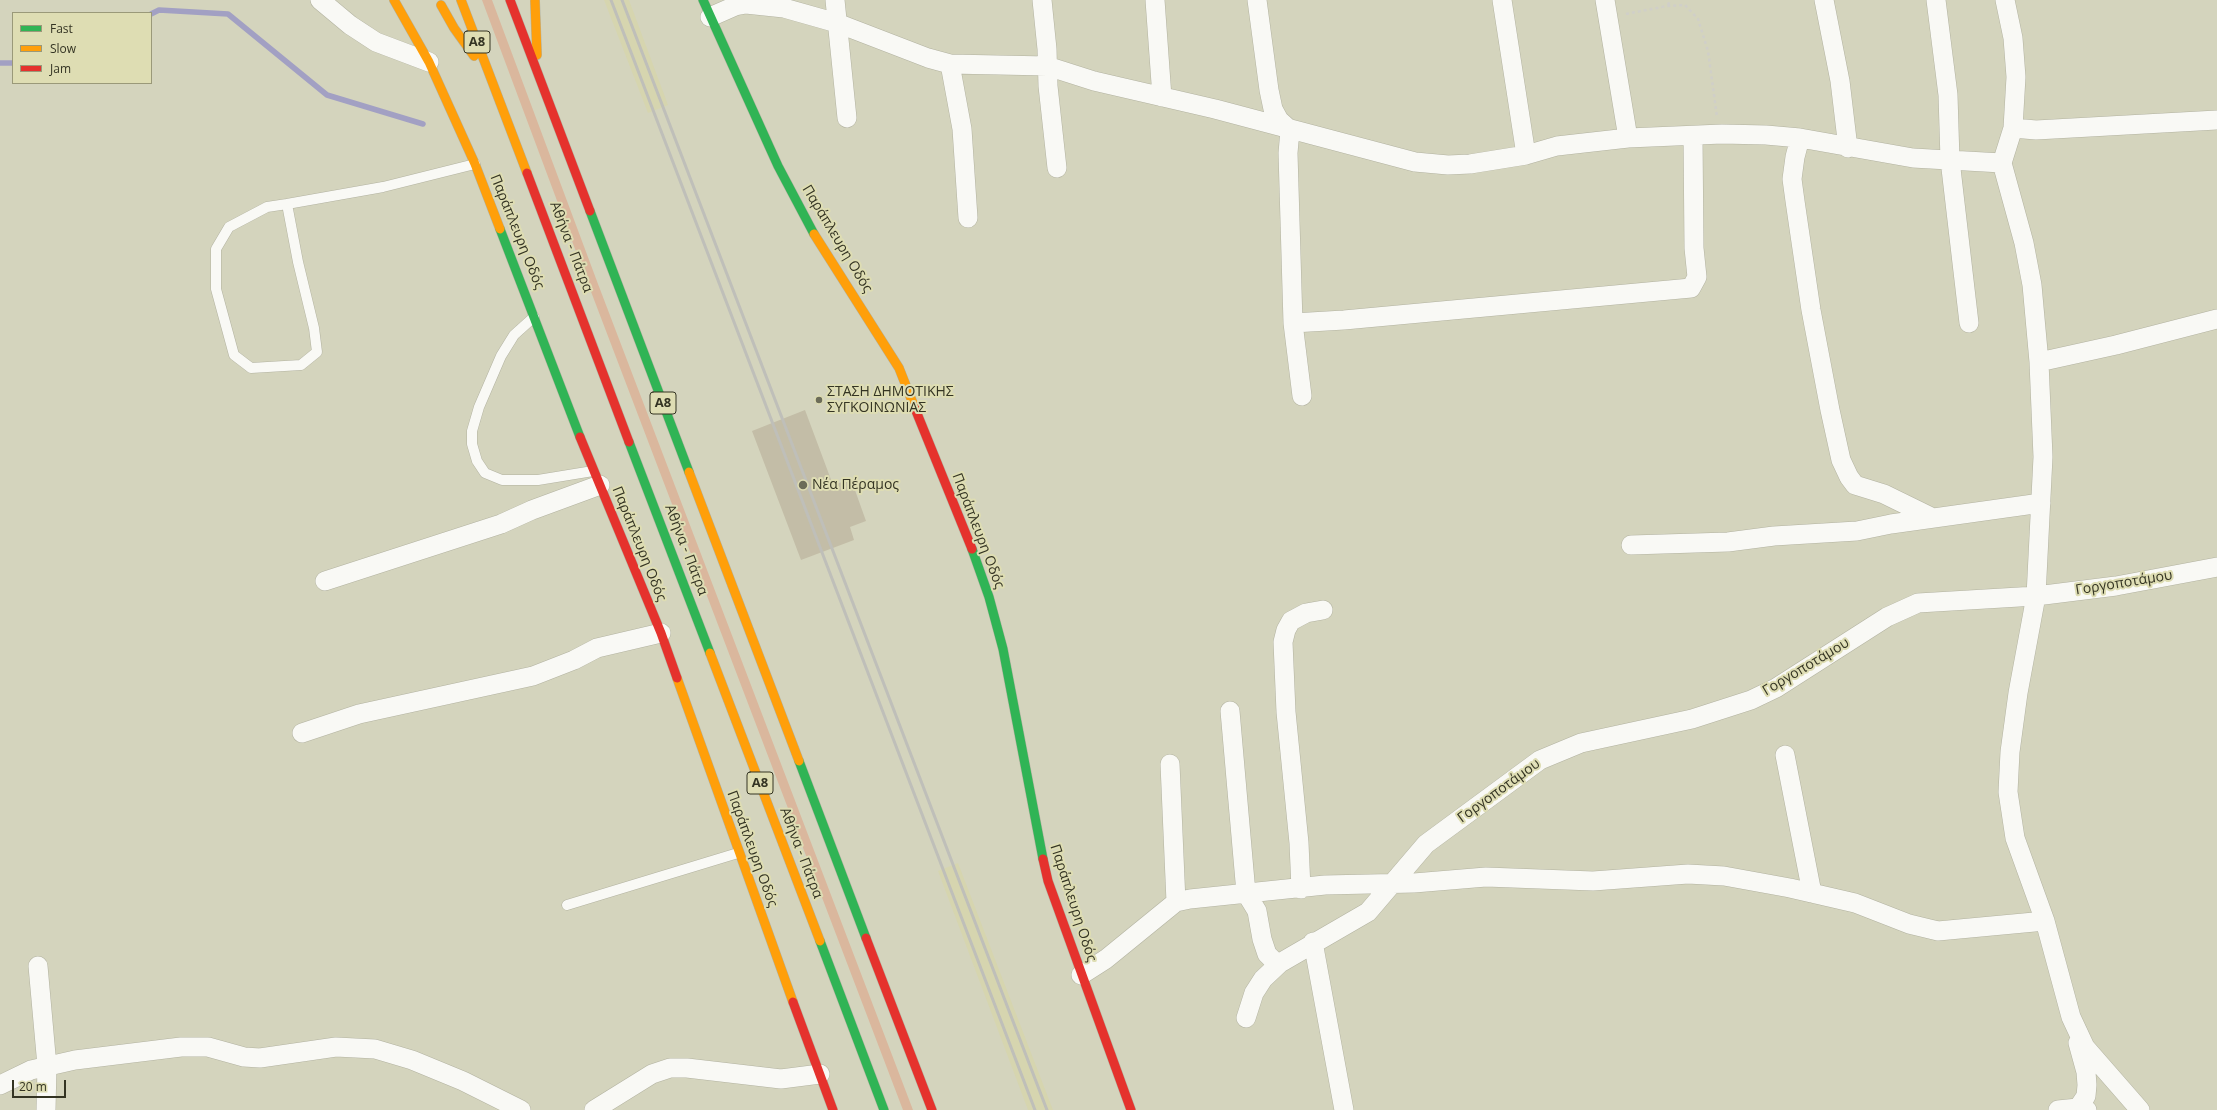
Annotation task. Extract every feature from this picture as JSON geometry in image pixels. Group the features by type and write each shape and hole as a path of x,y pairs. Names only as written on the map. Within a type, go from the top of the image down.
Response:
{"main road":[{"name":"Παράπλευρη Οδός","path":"394,0 429,62 475,164 597,478 661,633 738,853 833,1110"},
{"name":"Αθήνα - Πάτρα","path":"461,0 884,1110"},
{"name":"Α8","path":"510,0 932,1110"},
{"path":"534,1 538,76"},
{"path":"441,5 454,28 493,84"},
{"name":"Παράπλευρη Οδός","path":"707,8 778,166 814,233 899,368 970,544 988,597 1003,649 1036,832 1048,881 1130,1110"}],"street":[{"path":"320,0 350,25 376,42 429,62"},
{"path":"835,0 847,118"},
{"path":"1042,0 1047,49 1047,66 1058,168"},
{"path":"1155,0 1162,97"},
{"path":"1257,0 1268,90 1273,109 1279,120 1290,130"},
{"path":"1502,0 1526,155"},
{"path":"1605,0 1628,138"},
{"path":"1824,0 1840,81 1848,148"},
{"path":"1936,0 1948,95 1950,160 1969,322"},
{"path":"2005,0 2015,58 2013,128 2002,163 2024,243 2032,284 2039,362 2043,457 2036,596 2018,693 2010,752 2008,792 2015,838 2045,921 2086,1072 2086,1096 2083,1109 2058,1110"},
{"path":"707,8 746,4 784,4 928,58 950,64 1047,66 1094,81 1415,162 1448,165 1470,164 1526,155 1557,146 1628,138 1722,134 1766,134 1800,138 1848,148 1913,158 2002,163"},
{"path":"950,64 962,129 968,218"},
{"path":"2013,128 2036,130 2217,120"},
{"path":"1290,130 1288,153 1293,323 1302,396"},
{"path":"1293,323 1344,320 1691,288 1697,277 1694,248 1693,136"},
{"path":"1800,138 1795,157 1792,179 1812,310 1830,410 1841,460 1849,477 1855,485 1884,494 1932,518"},
{"path":"2039,362 2116,345 2217,319"},
{"path":"325,581 501,524 597,478"},
{"path":"1632,545 1728,542 1774,536 1828,534 2041,503"},
{"name":"Γοργοποτάμου","path":"1246,1018 1254,993 1263,979 1280,963 1368,912 1391,883 1426,844 1540,760 1581,743 1692,719 1751,700 1776,688 1814,662 1906,607 1918,603 2036,596 2116,586 2217,567"},
{"path":"1301,889 1299,843 1286,712 1283,642 1286,630 1291,621 1306,612 1323,610"},
{"path":"302,733 358,714 533,676 574,660 597,648 661,633"},
{"path":"1230,711 1246,894 1257,911 1262,939 1267,954 1275,962 1280,963"},
{"path":"1785,755 1812,893"},
{"path":"1170,764 1176,902"},
{"path":"1081,975 1106,959 1176,902 1190,899 1301,889 1325,884 1414,883 1486,877 1593,881 1688,874 1724,876 1812,893 1854,903 1921,928 1938,931 2045,921"},
{"path":"1314,942 1344,1110"},
{"path":"38,966 47,1066 46,1110"},
{"path":"2071,1017 2085,1047 2140,1110"},
{"path":"0,1085 17,1075 47,1066 75,1060 181,1046 208,1047 244,1057 260,1058 336,1047 375,1049 412,1060 448,1075 521,1110"},
{"path":"594,1110 652,1074 670,1068 687,1068 781,1079 820,1074"}],"lane":[{"path":"1505,20 1512,0"},
{"path":"287,204 298,262 314,328 317,352 301,365 251,368 234,355 216,288 216,249 229,227 266,207 383,186 475,164"},
{"path":"535,316 514,335 500,356 479,407 472,430 472,444 477,461 485,473 502,480 597,478"},
{"path":"567,905 738,853"}],"path":[{"path":"1667,6 1670,0"},
{"path":"1608,20 1643,9 1667,6 1685,6 1698,19 1708,51 1715,108 1722,134"}],"shaded area":[{"path":"482,0 492,0 598,284 913,1110 903,1110 590,289"},
{"path":"604,0 629,0 668,105 648,113"},
{"path":"958,863 1053,1110 1028,1110 938,871"}],"building":[{"path":"805,410 833,485 851,479 866,521 850,527 854,540 801,560 752,431"}],"waterway":[{"path":"152,14 159,10 228,14 327,95 423,124"},
{"path":"0,63 12,63"}],"railway":[{"path":"611,0 1035,1110"},
{"path":"622,0 1047,1110"}],"traffic: fast":[{"path":"703,0 778,166 814,234"},
{"path":"590,211 689,472"},
{"path":"500,229 580,437"},
{"path":"629,442 710,653"},
{"path":"972,549 989,597 1003,649 1043,859"},
{"path":"799,761 866,938"},
{"path":"820,941 884,1110"}],"traffic: slow":[{"path":"394,0 429,62 475,164 500,229"},
{"path":"461,0 527,173"},
{"path":"535,1 537,55"},
{"path":"441,5 454,28 474,56"},
{"path":"814,234 899,368 914,406"},
{"path":"689,472 799,761"},
{"path":"710,653 820,941"},
{"path":"677,678 793,1002"}],"traffic: jam":[{"path":"510,0 590,211"},
{"path":"527,173 629,442"},
{"path":"914,406 972,549"},
{"path":"580,437 661,633 677,678"},
{"path":"1043,859 1048,881 1131,1110"},
{"path":"866,938 932,1110"},
{"path":"793,1002 833,1110"}],"place":[{"name":"ΣΤΑΣΗ ΔΗΜΟΤΙΚΗΣ ΣΥΓΚΟΙΝΩΝΙΑΣ","path":"819,400"},
{"name":"Νέα Πέραμος","path":"803,485"}]}
